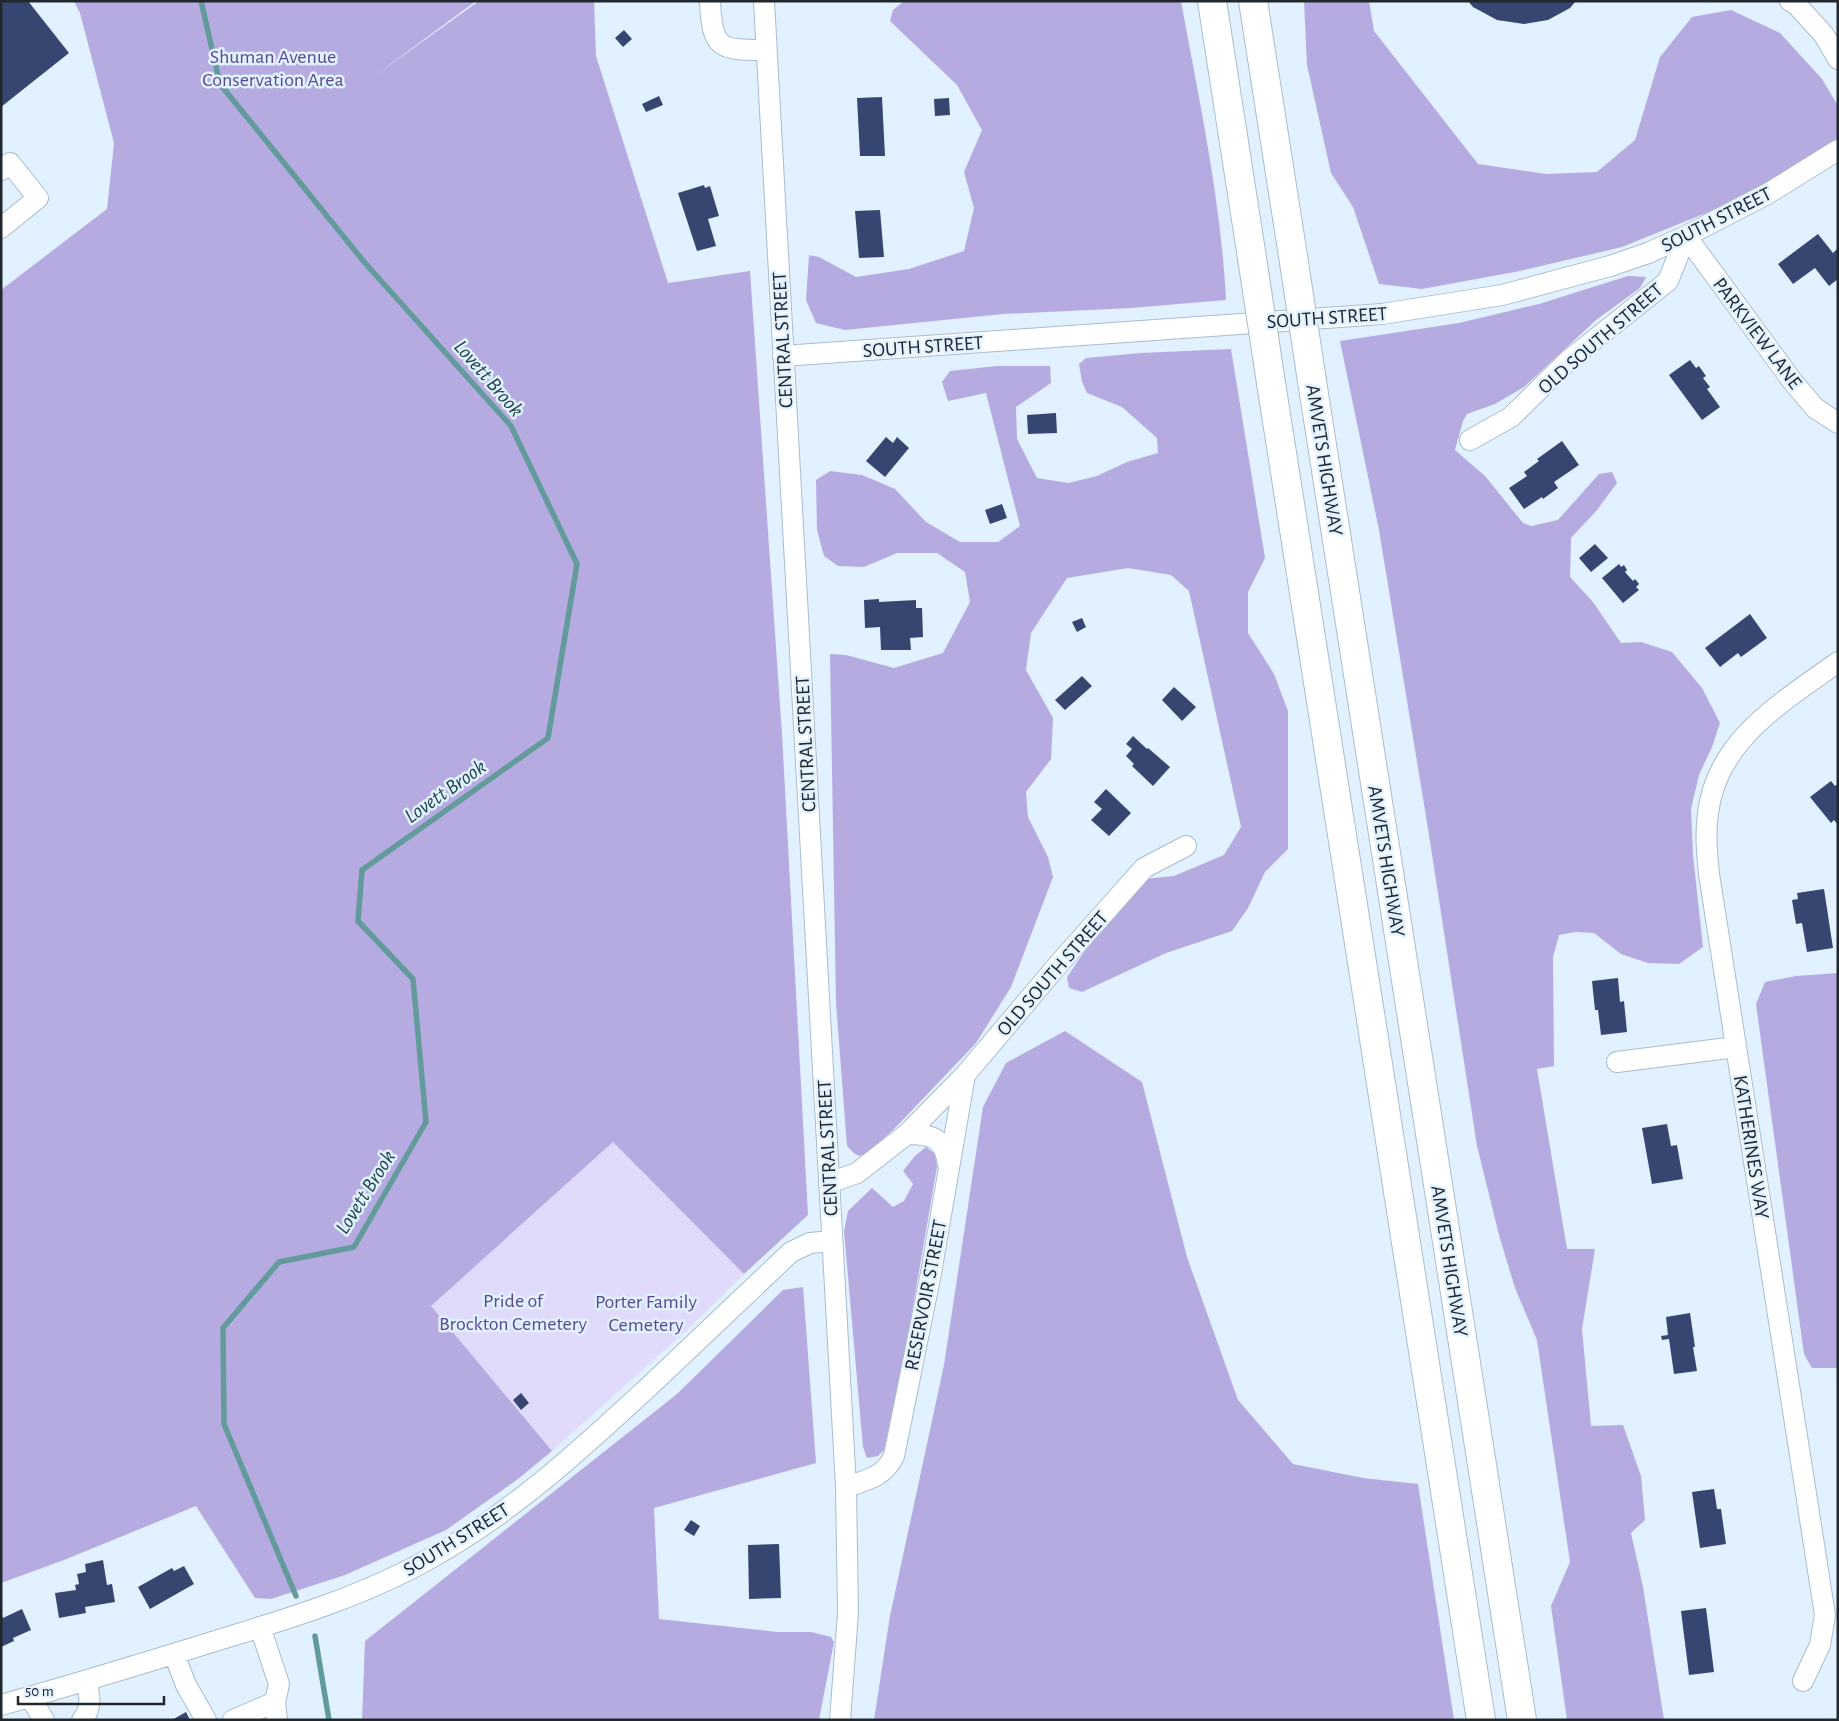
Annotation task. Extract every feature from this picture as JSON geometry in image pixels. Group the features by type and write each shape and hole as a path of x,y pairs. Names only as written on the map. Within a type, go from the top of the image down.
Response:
{"highway":[{"name":"AMVETS HIGHWAY","path":"1212,1 1481,1720"},
{"name":"AMVETS HIGHWAY","path":"1253,1 1522,1720"}],"street":[{"path":"710,1 711,23 718,42 730,49 766,50"},
{"name":"CENTRAL STREET","path":"764,1 846,1487 848,1613 840,1720"},
{"path":"1790,1 1824,35 1838,59"},
{"name":"SOUTH STREET","path":"783,356 1391,312 1467,302 1538,286 1610,266 1648,253 1686,236 1769,193 1810,170 1838,150"},
{"path":"1,170 10,163 38,198 1,228"},
{"name":"PARKVIEW LANE","path":"1686,236 1793,382 1815,408 1838,423"},
{"name":"OLD SOUTH STREET","path":"1470,440 1511,418 1568,360 1668,281 1686,236"},
{"name":"KATHERINES WAY","path":"1803,1681 1820,1644 1825,1615 1709,874 1706,844 1708,812 1714,787 1722,766 1737,743 1757,722 1838,662"},
{"name":"OLD SOUTH STREET","path":"907,1134 965,1075 1057,966 1144,868 1186,846"},
{"path":"1617,1062 1736,1047"},
{"name":"RESERVOIR STREET","path":"846,1487 882,1473 889,1466 894,1456 931,1273 965,1075"},
{"path":"829,1183 857,1173 907,1134 925,1134 936,1138 947,1153 949,1168"},
{"name":"SOUTH STREET","path":"1,1705 87,1681 334,1602 402,1574 430,1559 485,1524 528,1493 576,1453 791,1252 810,1243 832,1241"},
{"path":"233,1720 276,1711 279,1684 260,1627"},
{"path":"174,1654 186,1685 206,1720"},
{"path":"82,1720 87,1715 89,1708 90,1700 87,1681"},
{"path":"30,1697 44,1720"}],"green space":[{"name":"Shuman Avenue Conservation Area","path":"74,1 476,1 373,77 479,1 594,1 596,56 668,283 750,271 782,734 808,1215 744,1274 613,1142 431,1306 552,1451 518,1479 446,1530 345,1575 271,1599 255,1598 196,1506 64,1560 1,1583 1,290 107,209 114,143 80,13"},
{"path":"904,1 1181,1 1214,188 1226,300 1131,308 1003,314 845,330 816,323 806,300 809,255 819,257 856,277 909,269 964,251 974,208 964,172 982,130 957,85 890,21 893,10"},
{"path":"1304,1 1369,1 1374,31 1478,164 1546,174 1597,172 1635,140 1660,57 1692,17 1731,10 1780,33 1822,79 1838,106 1838,141 1782,175 1711,211 1622,247 1520,271 1422,289 1379,284 1353,207 1331,173 1307,65"},
{"path":"1628,276 1646,277 1640,288 1596,320 1524,387 1495,404 1467,414 1463,421 1455,450 1485,476 1523,523 1531,526 1558,520 1599,474 1612,472 1617,483 1597,510 1571,538 1570,577 1593,602 1621,643 1641,642 1672,652 1702,688 1720,723 1712,747 1699,775 1691,809 1693,855 1703,947 1679,964 1648,963 1621,954 1594,933 1576,932 1559,935 1553,957 1554,1066 1537,1069 1567,1249 1595,1249 1582,1329 1591,1426 1623,1425 1641,1476 1645,1520 1631,1533 1643,1587 1664,1720 1567,1720 1551,1606 1570,1562 1537,1340 1515,1288 1499,1235 1477,1146 1379,530 1340,341 1459,323 1539,304"},
{"path":"1231,349 1265,558 1248,592 1248,633 1274,674 1288,711 1288,849 1265,872 1248,908 1232,931 1166,953 1082,992 1069,988 1067,977 1089,945 1144,879 1174,876 1224,855 1241,827 1189,591 1171,575 1128,568 1067,578 1031,633 1026,670 1053,718 1051,759 1026,792 1028,817 1048,857 1053,877 1011,987 976,1043 894,1129 867,1153 860,1156 855,1154 847,1146 836,1003 830,654 846,655 894,668 943,653 970,602 965,572 937,553 897,553 864,567 838,566 824,556 817,530 816,480 830,471 862,475 895,489 926,522 960,542 998,542 1020,526 986,393 948,401 942,382 950,371 997,366 1050,366 1051,383 1016,407 1017,439 1037,478 1068,483 1097,476 1127,462 1158,453 1157,438 1122,407 1087,393 1082,382 1079,364 1086,358 1141,353"},
{"path":"1838,973 1838,1368 1812,1368 1804,1354 1756,1004 1765,982 1796,976"},
{"path":"1065,1031 1142,1082 1187,1257 1238,1400 1293,1464 1363,1478 1418,1484 1454,1720 874,1720 890,1616 944,1365 983,1107 1006,1063"},
{"name":"Pride of Brockton Cemetery","path":"613,1142 744,1274 689,1328 552,1451 430,1306"},
{"path":"926,1147 935,1154 937,1167 903,1364 884,1450 878,1456 867,1458 863,1447 844,1231 848,1211 872,1188 893,1207 904,1201 913,1184 903,1171 915,1156"},
{"path":"803,1287 816,1463 654,1508 659,1619 777,1632 811,1632 831,1637 834,1642 819,1720 362,1720 365,1641 677,1394 783,1290"}],"building":[{"path":"1,1 28,1 69,53 1,107"},
{"path":"1468,1 1576,1 1570,8 1548,20 1524,24 1497,20 1473,7"},
{"path":"624,30 632,39 623,47 615,38"},
{"path":"659,96 663,105 646,112 642,104"},
{"path":"882,97 885,156 860,156 857,98"},
{"path":"949,98 950,115 935,116 934,99"},
{"path":"704,185 705,188 710,186 719,216 708,219 716,246 697,251 678,193"},
{"path":"880,210 884,257 859,258 855,211"},
{"path":"1818,234 1833,253 1838,248 1838,279 1829,286 1815,268 1793,284 1778,264"},
{"path":"1690,360 1696,368 1699,366 1706,376 1703,378 1710,387 1707,389 1720,407 1702,420 1669,375"},
{"path":"1056,413 1057,433 1028,434 1027,415"},
{"path":"886,437 893,443 897,437 909,448 885,477 866,461"},
{"path":"1562,441 1579,465 1554,482 1558,488 1524,509 1509,488 1527,476 1524,472 1539,461 1537,459"},
{"path":"1002,504 1007,518 990,524 985,510"},
{"path":"1595,544 1608,558 1591,572 1579,558"},
{"path":"1619,564 1621,567 1624,565 1627,570 1625,572 1633,581 1635,579 1639,584 1636,587 1639,590 1623,603 1602,578"},
{"path":"879,599 879,602 916,600 916,608 922,608 923,637 910,638 911,650 881,650 880,627 865,628 864,600"},
{"path":"1750,614 1767,638 1741,657 1738,653 1720,667 1705,648"},
{"path":"1082,618 1086,627 1077,632 1072,622"},
{"path":"1082,676 1092,686 1065,710 1055,700"},
{"path":"1174,687 1196,707 1182,721 1162,700"},
{"path":"1133,736 1170,767 1153,786 1132,766 1134,764 1126,756 1132,749 1126,744"},
{"path":"1831,781 1835,786 1838,784 1838,825 1834,820 1831,823 1810,797"},
{"path":"1106,789 1131,813 1109,836 1091,820 1102,809 1094,802"},
{"path":"1824,889 1833,948 1807,952 1802,923 1796,924 1792,900 1798,899 1797,893"},
{"path":"1618,978 1620,1002 1624,1001 1627,1032 1601,1035 1598,1010 1595,1010 1592,981"},
{"path":"1667,1124 1671,1146 1677,1145 1683,1179 1652,1184 1642,1128"},
{"path":"1690,1313 1697,1371 1674,1374 1669,1339 1662,1340 1661,1336 1668,1335 1666,1317"},
{"path":"521,1393 529,1403 521,1410 513,1400"},
{"path":"1714,1489 1717,1509 1721,1509 1726,1544 1700,1548 1692,1492"},
{"path":"691,1520 700,1526 694,1536 684,1530"},
{"path":"779,1544 781,1598 749,1599 748,1545"},
{"path":"103,1560 107,1585 112,1584 115,1602 85,1607 86,1613 59,1618 55,1593 76,1590 75,1585 79,1584 77,1574 86,1572 85,1564"},
{"path":"184,1566 194,1584 150,1609 138,1587 172,1568 174,1571"},
{"path":"1706,1608 1714,1672 1689,1675 1681,1611"},
{"path":"22,1609 31,1630 13,1638 14,1641 1,1647 1,1613 3,1618"},
{"path":"186,1712 190,1720 172,1720"}],"waterway":[{"name":"Lovett Brook","path":"201,1 220,84 365,263 511,426 577,564 548,738 362,870 358,921 413,979 426,1122 354,1247 279,1262 223,1328 224,1424 296,1596"},
{"name":"Lovett Brook","path":"315,1636 329,1720"}],"park label":[{"name":"Porter Family Cemetery","path":"646,1312"}]}
